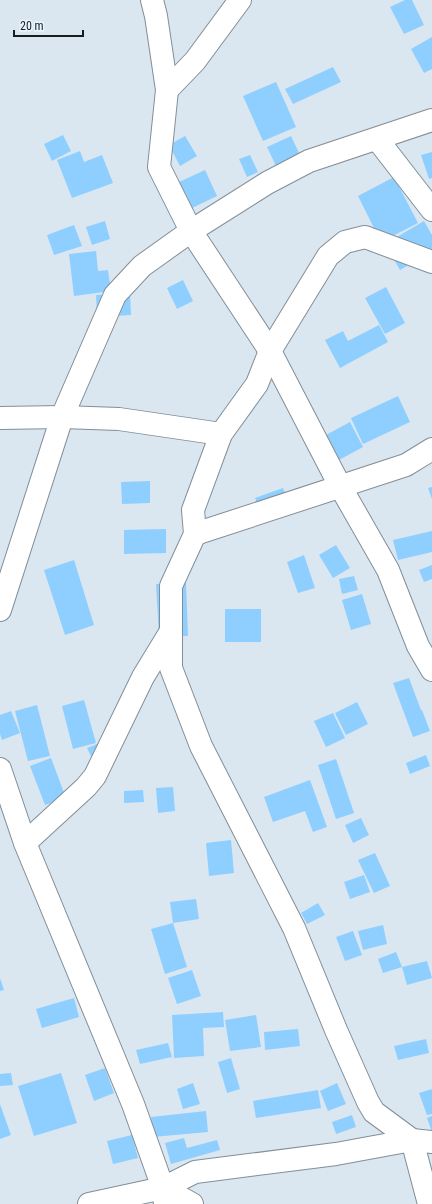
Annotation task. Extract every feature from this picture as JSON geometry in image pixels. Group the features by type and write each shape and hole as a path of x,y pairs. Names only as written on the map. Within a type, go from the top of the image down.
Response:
{"street":[{"path":"152,0 156,16 167,90 159,167 191,231 270,351 340,486 388,570 418,646 432,670"},
{"path":"167,90 195,61 240,0"},
{"path":"0,610 62,417 114,294 142,266 191,231 267,183 309,161 432,120"},
{"path":"376,139 432,210"},
{"path":"422,1141 374,1112 336,1030 294,928 201,746 171,668 171,586 195,534 193,510 221,434 257,384 270,351 328,256 345,242 365,237 432,262"},
{"path":"0,418 119,418 221,434"},
{"path":"195,534 406,464 432,449"},
{"path":"25,843 86,788 95,776 143,677 171,631"},
{"path":"0,769 25,843 133,1104 164,1196"},
{"path":"164,1196 195,1172 336,1154 422,1141"},
{"path":"422,1141 428,1204"},
{"path":"89,1204 164,1196 192,1204"}],"building":[{"path":"405,0 412,0 424,25 404,34 390,7"},
{"path":"432,37 432,69 424,73 411,49"},
{"path":"333,67 341,82 293,104 285,89"},
{"path":"276,82 296,127 263,141 243,96"},
{"path":"63,135 71,151 52,161 44,144"},
{"path":"185,136 197,156 180,166 169,145"},
{"path":"291,136 300,155 276,166 267,147"},
{"path":"80,151 84,162 102,155 113,183 72,198 57,160"},
{"path":"432,152 432,178 429,179 421,155"},
{"path":"250,155 258,172 247,177 239,159"},
{"path":"205,170 217,196 190,209 177,183"},
{"path":"394,177 418,223 381,242 358,196"},
{"path":"105,221 110,239 92,245 86,227"},
{"path":"424,221 432,235 432,252 400,270 385,244"},
{"path":"74,225 82,246 54,255 47,235"},
{"path":"96,251 98,271 108,270 111,291 74,296 69,254"},
{"path":"183,280 193,301 177,309 167,288"},
{"path":"386,287 405,323 385,334 365,298"},
{"path":"130,293 131,315 97,317 96,295"},
{"path":"379,325 388,342 340,368 325,340 343,331 348,341"},
{"path":"398,396 410,422 363,444 351,418"},
{"path":"350,422 363,447 339,460 326,435"},
{"path":"150,481 150,503 122,504 121,482"},
{"path":"432,487 432,499 428,488"},
{"path":"283,488 291,509 263,519 255,498"},
{"path":"166,529 166,553 124,554 124,530"},
{"path":"432,531 432,552 398,560 393,540"},
{"path":"336,545 350,568 333,578 319,555"},
{"path":"304,555 315,588 298,593 287,562"},
{"path":"74,560 94,625 65,635 44,570"},
{"path":"432,565 432,579 424,582 419,570"},
{"path":"354,576 358,590 342,594 339,579"},
{"path":"186,583 188,636 159,637 156,584"},
{"path":"362,594 371,624 351,630 342,600"},
{"path":"225,609 261,609 261,642 225,642"},
{"path":"409,678 430,731 413,737 393,683"},
{"path":"84,700 96,743 73,749 62,706"},
{"path":"357,702 368,724 346,735 335,713"},
{"path":"37,705 50,756 28,761 15,711"},
{"path":"11,711 20,733 2,740 0,734 0,715"},
{"path":"333,713 345,738 326,747 314,721"},
{"path":"97,744 107,764 97,769 87,748"},
{"path":"426,755 430,766 410,774 406,763"},
{"path":"51,758 66,798 45,805 30,766"},
{"path":"336,759 354,813 336,819 318,765"},
{"path":"310,780 327,827 313,832 305,811 273,822 264,797"},
{"path":"173,787 175,811 158,813 156,788"},
{"path":"143,790 144,802 124,803 124,791"},
{"path":"361,818 369,835 353,843 345,825"},
{"path":"231,840 234,873 209,876 206,843"},
{"path":"375,853 390,886 374,893 358,860"},
{"path":"364,875 370,892 350,899 344,882"},
{"path":"196,899 199,919 173,923 170,902"},
{"path":"318,903 325,915 307,924 301,913"},
{"path":"173,923 187,967 165,974 151,929"},
{"path":"383,925 387,944 363,950 358,931"},
{"path":"353,931 362,955 345,961 336,937"},
{"path":"396,952 402,967 383,973 378,959"},
{"path":"427,961 432,978 407,985 402,967"},
{"path":"192,970 201,996 177,1004 168,978"},
{"path":"0,978 4,990 0,991"},
{"path":"74,998 79,1017 42,1028 36,1009"},
{"path":"223,1012 224,1027 203,1028 204,1056 174,1058 172,1015"},
{"path":"256,1015 261,1047 230,1051 225,1020"},
{"path":"298,1029 300,1046 265,1050 264,1032"},
{"path":"426,1039 429,1053 398,1060 394,1046"},
{"path":"168,1043 172,1057 140,1064 136,1050"},
{"path":"231,1058 240,1089 227,1093 218,1062"},
{"path":"105,1068 114,1093 94,1101 85,1075"},
{"path":"11,1073 13,1085 0,1086 0,1074"},
{"path":"61,1073 77,1123 34,1136 18,1086"},
{"path":"193,1083 200,1104 183,1109 177,1089"},
{"path":"337,1083 346,1104 328,1111 320,1091"},
{"path":"432,1089 432,1114 427,1115 419,1093"},
{"path":"318,1090 321,1108 256,1118 253,1101"},
{"path":"0,1104 11,1135 0,1139"},
{"path":"206,1111 208,1132 153,1137 151,1117"},
{"path":"352,1115 356,1127 336,1134 332,1122"},
{"path":"432,1116 432,1132 427,1118"},
{"path":"132,1135 138,1158 113,1164 107,1141"},
{"path":"184,1138 187,1148 217,1140 220,1150 171,1164 165,1143"}]}
